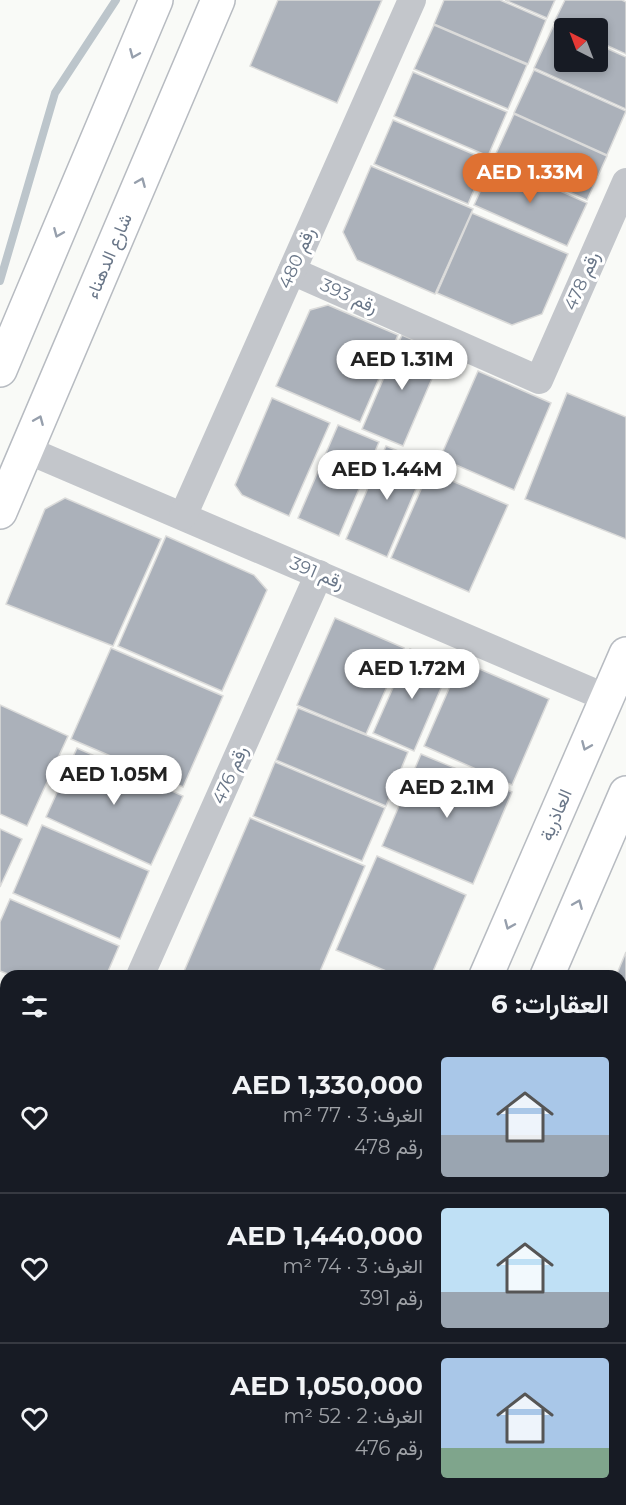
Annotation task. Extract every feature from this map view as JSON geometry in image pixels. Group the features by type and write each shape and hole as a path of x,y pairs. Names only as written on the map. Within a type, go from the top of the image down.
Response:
{"street":[{"path":"0,370 156,0"},
{"name":"شارع الدهناء","path":"0,512 218,0"},
{"name":"رقم 480","path":"183,516 412,0"},
{"name":"رقم 478","path":"539,380 626,182"},
{"name":"رقم 393","path":"292,271 539,380"},
{"name":"رقم 391","path":"27,450 607,698"},
{"name":"رقم 476","path":"143,970 319,574"},
{"name":"العاذرية","path":"489,970 626,654"},
{"path":"550,970 626,793"}],"building":[{"path":"278,0 382,0 337,103 250,66"},
{"path":"444,0 500,0 546,20 528,64 434,24"},
{"path":"505,0 555,0 547,18"},
{"path":"565,0 622,0 626,2 626,54 608,46 608,18 556,18"},
{"path":"434,25 527,65 508,109 414,69"},
{"path":"554,25 554,72 608,72 608,49 626,57 626,109 534,68"},
{"path":"534,70 626,111 607,155 514,113"},
{"path":"413,72 507,112 488,156 394,116"},
{"path":"514,114 607,156 587,200 494,158"},
{"path":"393,120 487,160 468,204 374,164"},
{"path":"494,161 587,203 567,246 474,205"},
{"path":"371,166 473,209 435,294 357,260 343,232"},
{"path":"472,213 568,254 542,314 512,325 437,293"},
{"path":"328,305 398,335 360,422 276,386 310,310"},
{"path":"402,335 443,353 403,446 362,429"},
{"path":"478,371 551,403 514,490 440,458"},
{"path":"567,393 626,417 626,539 525,499"},
{"path":"272,398 330,423 289,516 242,495 235,485"},
{"path":"338,425 379,442 339,536 298,518"},
{"path":"386,446 427,463 387,557 346,539"},
{"path":"429,471 508,505 469,592 391,558"},
{"path":"65,498 161,539 113,646 6,604 45,509"},
{"path":"166,536 254,575 267,590 222,691 118,646"},
{"path":"335,618 404,648 366,734 297,705"},
{"path":"111,648 223,696 183,787 71,739"},
{"path":"410,649 450,667 414,751 373,733"},
{"path":"461,661 549,699 512,785 424,746"},
{"path":"0,705 68,736 27,826 0,814"},
{"path":"298,708 408,752 386,806 276,760"},
{"path":"77,748 183,796 151,865 46,817"},
{"path":"421,754 512,792 473,884 382,846"},
{"path":"275,762 385,808 362,861 253,816"},
{"path":"250,818 365,866 321,970 185,970"},
{"path":"42,825 149,871 120,939 13,893"},
{"path":"0,829 22,839 0,887"},
{"path":"377,856 466,895 434,970 384,970 336,950"},
{"path":"10,899 119,946 109,970 0,970 0,922"},
{"path":"626,952 626,970 618,970"}],"waterway":[{"path":"0,281 55,93 116,0"}]}
